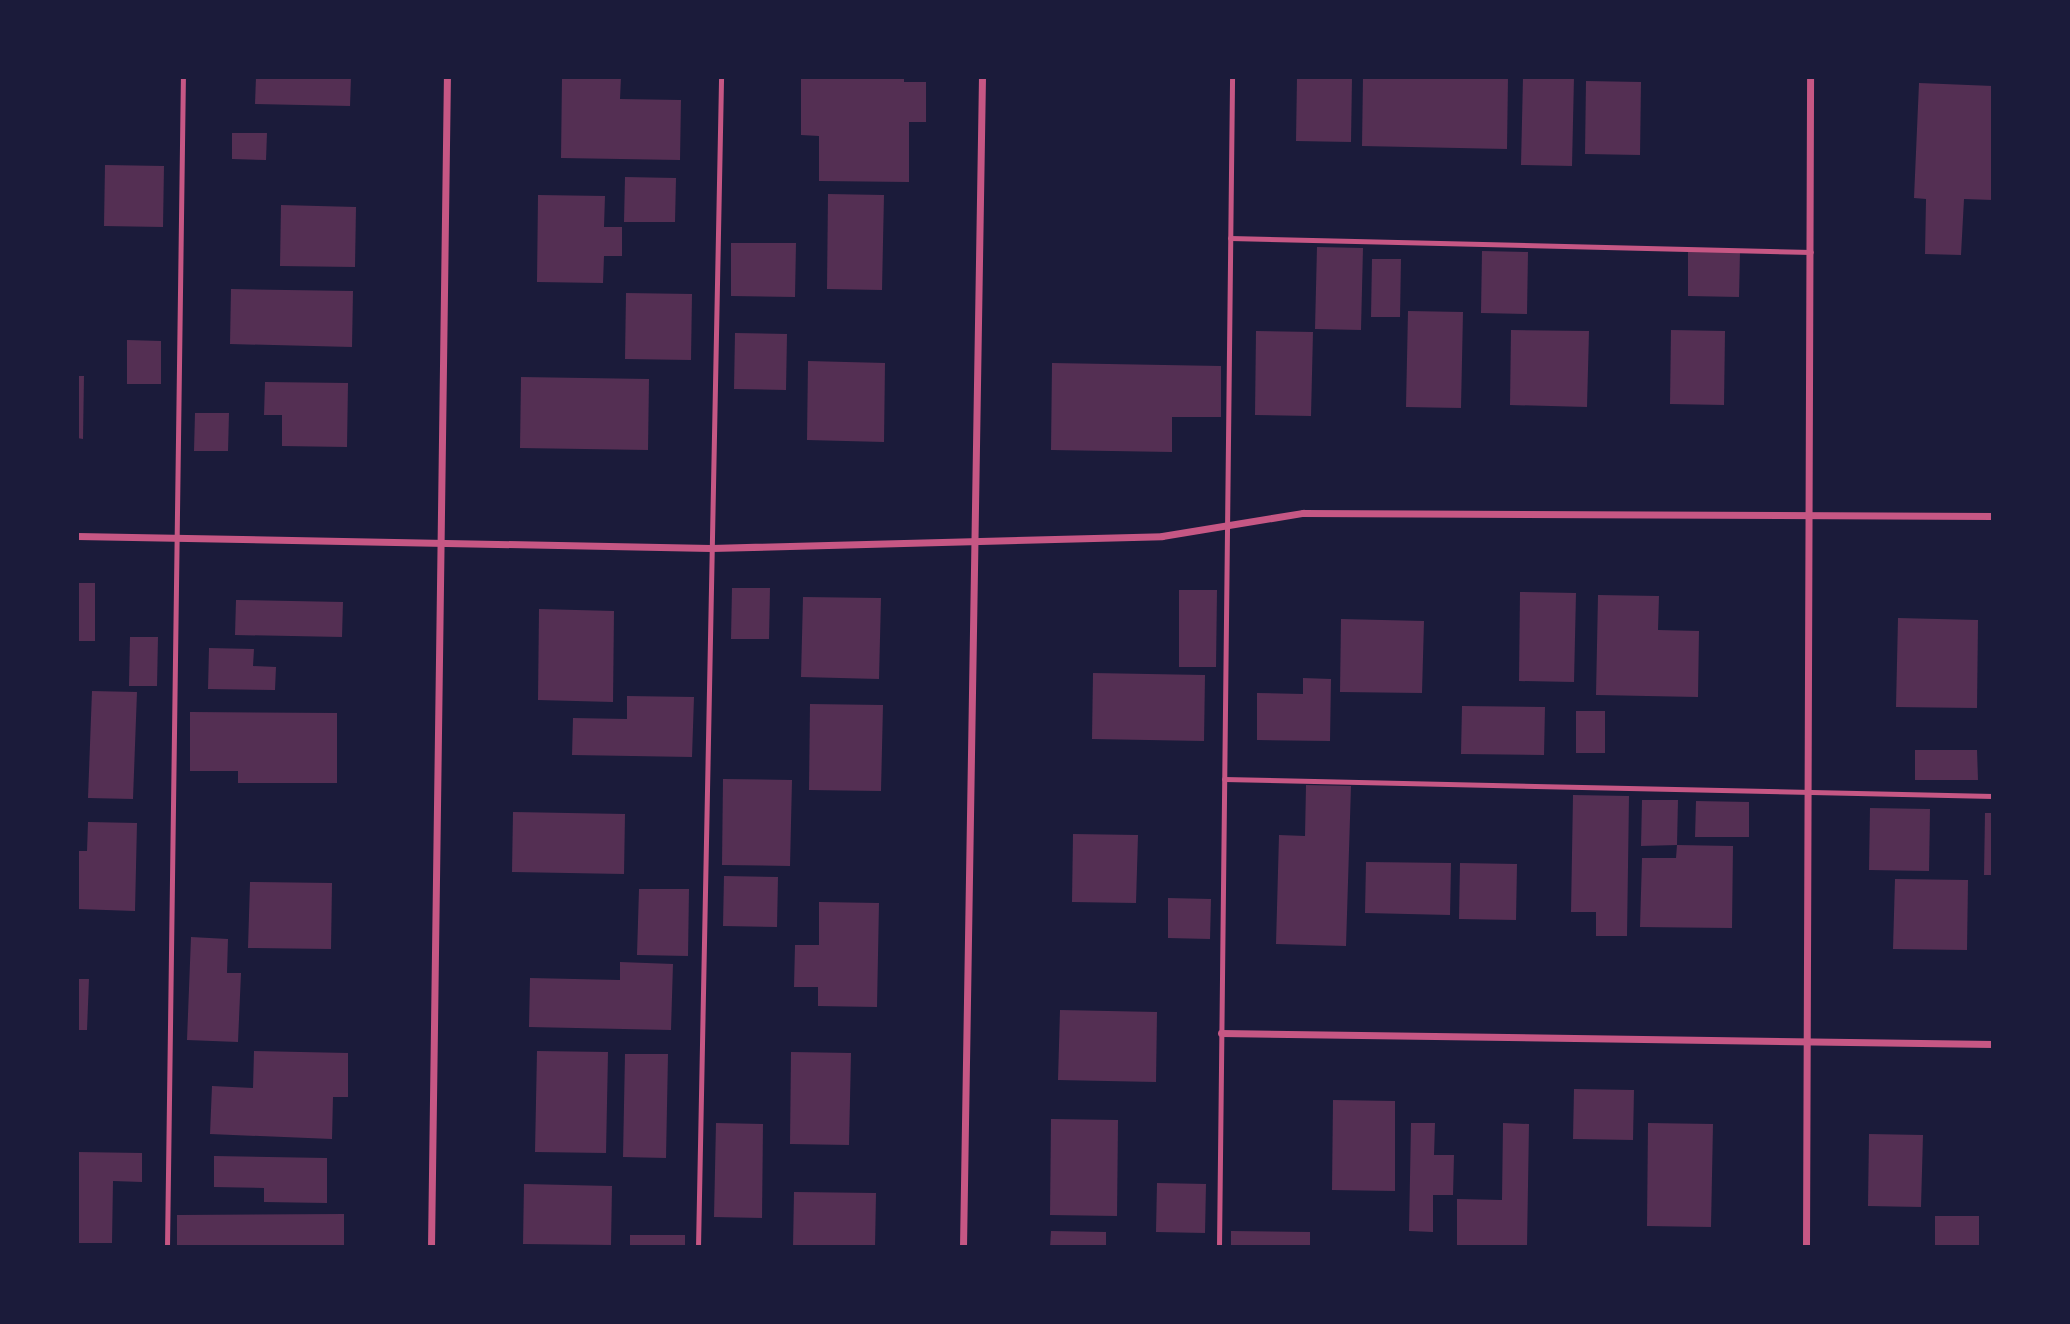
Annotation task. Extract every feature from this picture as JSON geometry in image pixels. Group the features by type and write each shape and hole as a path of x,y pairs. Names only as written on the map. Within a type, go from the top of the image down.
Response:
{"street":[{"path":"431,1247 447,77"},
{"path":"963,1247 978,537 982,77"},
{"path":"1806,1247 1811,512 1810,77"},
{"path":"77,536 711,548 978,537 1162,536 1303,513 1811,512 1993,516"},
{"path":"1221,1033 1993,1044"}],"lane":[{"path":"167,1247 183,77"},
{"path":"698,1247 721,77"},
{"path":"1219,1247 1232,77"},
{"path":"1230,238 1811,252"},
{"path":"1224,779 1993,796"}],"building":[{"path":"256,77 351,77 350,106 255,104"},
{"path":"562,77 621,77 620,99 681,100 680,160 561,158"},
{"path":"904,77 904,82 926,82 926,122 909,122 909,182 819,181 819,136 801,135 801,79"},
{"path":"1297,77 1352,77 1351,142 1296,141"},
{"path":"1363,77 1508,77 1507,149 1362,146"},
{"path":"1523,77 1574,77 1572,166 1521,165"},
{"path":"1586,81 1641,82 1640,155 1585,154"},
{"path":"1919,83 1993,86 1993,200 1964,199 1961,255 1925,254 1926,199 1914,198"},
{"path":"232,133 267,133 266,160 232,159"},
{"path":"105,165 164,166 163,227 104,226"},
{"path":"625,177 676,178 675,222 624,222"},
{"path":"828,194 884,195 882,290 827,289"},
{"path":"538,195 605,196 604,227 622,227 622,256 604,256 603,283 537,282"},
{"path":"281,205 356,207 355,267 280,266"},
{"path":"731,243 796,243 795,297 731,296"},
{"path":"1317,247 1363,248 1361,330 1315,329"},
{"path":"1482,251 1528,252 1527,314 1481,313"},
{"path":"1688,251 1740,252 1739,297 1688,296"},
{"path":"1372,259 1401,259 1400,317 1371,317"},
{"path":"231,289 353,291 352,347 230,344"},
{"path":"626,293 692,294 691,360 625,359"},
{"path":"1408,311 1463,312 1461,408 1406,407"},
{"path":"1511,330 1589,331 1587,407 1510,405"},
{"path":"1671,330 1725,331 1724,405 1670,404"},
{"path":"1256,331 1313,332 1311,416 1255,415"},
{"path":"735,333 787,334 786,390 734,389"},
{"path":"127,340 161,341 161,384 127,384"},
{"path":"808,361 885,363 884,442 807,440"},
{"path":"1052,363 1221,366 1221,417 1172,417 1172,452 1051,450"},
{"path":"77,376 84,376 83,439 77,438"},
{"path":"521,377 649,379 648,450 520,448"},
{"path":"265,382 348,383 347,447 282,446 282,415 264,415"},
{"path":"195,413 229,413 228,451 194,451"},
{"path":"77,583 95,583 95,641 77,641"},
{"path":"732,588 770,588 769,639 731,639"},
{"path":"1179,590 1217,590 1216,667 1179,667"},
{"path":"1520,592 1576,593 1574,682 1519,681"},
{"path":"1598,595 1659,596 1658,630 1699,631 1698,697 1596,695"},
{"path":"803,597 881,598 879,679 801,677"},
{"path":"236,600 343,602 342,637 235,635"},
{"path":"539,609 614,611 613,702 538,700"},
{"path":"1898,618 1978,620 1977,708 1896,707"},
{"path":"1341,619 1424,621 1422,693 1340,692"},
{"path":"130,637 158,637 157,686 129,686"},
{"path":"209,648 254,649 253,666 276,667 275,690 208,689"},
{"path":"1093,673 1205,675 1204,741 1092,739"},
{"path":"1303,678 1331,679 1330,741 1257,740 1257,693 1303,694"},
{"path":"92,691 137,692 133,799 88,798"},
{"path":"627,696 694,697 692,757 572,755 573,718 627,719"},
{"path":"810,704 883,705 881,791 809,790"},
{"path":"1462,706 1545,707 1544,755 1461,754"},
{"path":"1576,711 1605,711 1605,753 1576,753"},
{"path":"190,712 337,713 337,783 238,783 238,771 190,771"},
{"path":"1915,750 1977,750 1978,780 1915,780"},
{"path":"723,779 792,780 790,866 722,865"},
{"path":"1306,785 1351,786 1346,946 1276,944 1279,835 1305,836"},
{"path":"1573,795 1629,796 1627,936 1596,936 1596,912 1571,912"},
{"path":"1642,800 1678,800 1677,845 1641,846"},
{"path":"1696,801 1749,802 1749,837 1695,837"},
{"path":"1870,808 1930,809 1929,871 1869,870"},
{"path":"513,812 625,814 624,874 512,872"},
{"path":"1985,813 1993,813 1993,875 1984,875"},
{"path":"88,822 137,823 135,911 77,909 77,851 87,851"},
{"path":"1073,834 1138,835 1136,903 1072,902"},
{"path":"1677,845 1733,846 1732,928 1640,927 1642,858 1676,858"},
{"path":"1366,862 1451,863 1450,915 1365,913"},
{"path":"1460,863 1517,864 1516,920 1459,919"},
{"path":"724,876 778,877 777,927 723,926"},
{"path":"1895,879 1968,880 1967,950 1893,949"},
{"path":"250,882 332,883 331,949 248,948"},
{"path":"639,889 689,889 688,956 637,955"},
{"path":"1168,898 1211,899 1210,939 1168,938"},
{"path":"819,902 879,903 877,1007 818,1006 818,987 794,987 795,945 819,945"},
{"path":"191,937 228,939 227,973 241,973 238,1042 187,1040"},
{"path":"620,962 673,964 671,1030 529,1027 530,978 620,980"},
{"path":"77,979 89,979 87,1030 77,1030"},
{"path":"1060,1010 1157,1012 1156,1082 1058,1080"},
{"path":"254,1051 348,1053 348,1097 333,1097 332,1139 210,1134 212,1086 253,1088"},
{"path":"537,1051 608,1052 606,1153 535,1152"},
{"path":"791,1052 851,1053 849,1145 790,1144"},
{"path":"625,1054 668,1054 666,1158 623,1157"},
{"path":"1574,1089 1634,1090 1633,1140 1573,1139"},
{"path":"1333,1100 1395,1101 1395,1191 1332,1190"},
{"path":"1051,1119 1118,1120 1117,1216 1050,1215"},
{"path":"716,1123 763,1124 762,1218 714,1217"},
{"path":"1411,1123 1435,1123 1434,1155 1454,1155 1453,1195 1433,1195 1433,1232 1409,1231"},
{"path":"1503,1123 1529,1124 1527,1247 1457,1247 1457,1199 1502,1200"},
{"path":"1648,1123 1713,1124 1711,1227 1647,1226"},
{"path":"1869,1134 1923,1135 1921,1207 1868,1206"},
{"path":"77,1152 142,1153 142,1182 113,1181 112,1243 77,1243"},
{"path":"214,1156 327,1158 327,1203 264,1202 264,1188 214,1187"},
{"path":"1157,1183 1206,1184 1205,1233 1156,1232"},
{"path":"524,1184 612,1186 611,1245 523,1244"},
{"path":"794,1192 876,1193 875,1247 793,1247"},
{"path":"344,1214 344,1247 177,1247 177,1215"},
{"path":"1935,1216 1979,1216 1979,1247 1935,1247"},
{"path":"1051,1231 1106,1232 1106,1247 1050,1247"},
{"path":"1231,1231 1310,1232 1310,1247 1231,1247"},
{"path":"630,1235 685,1235 685,1247 630,1247"}]}
